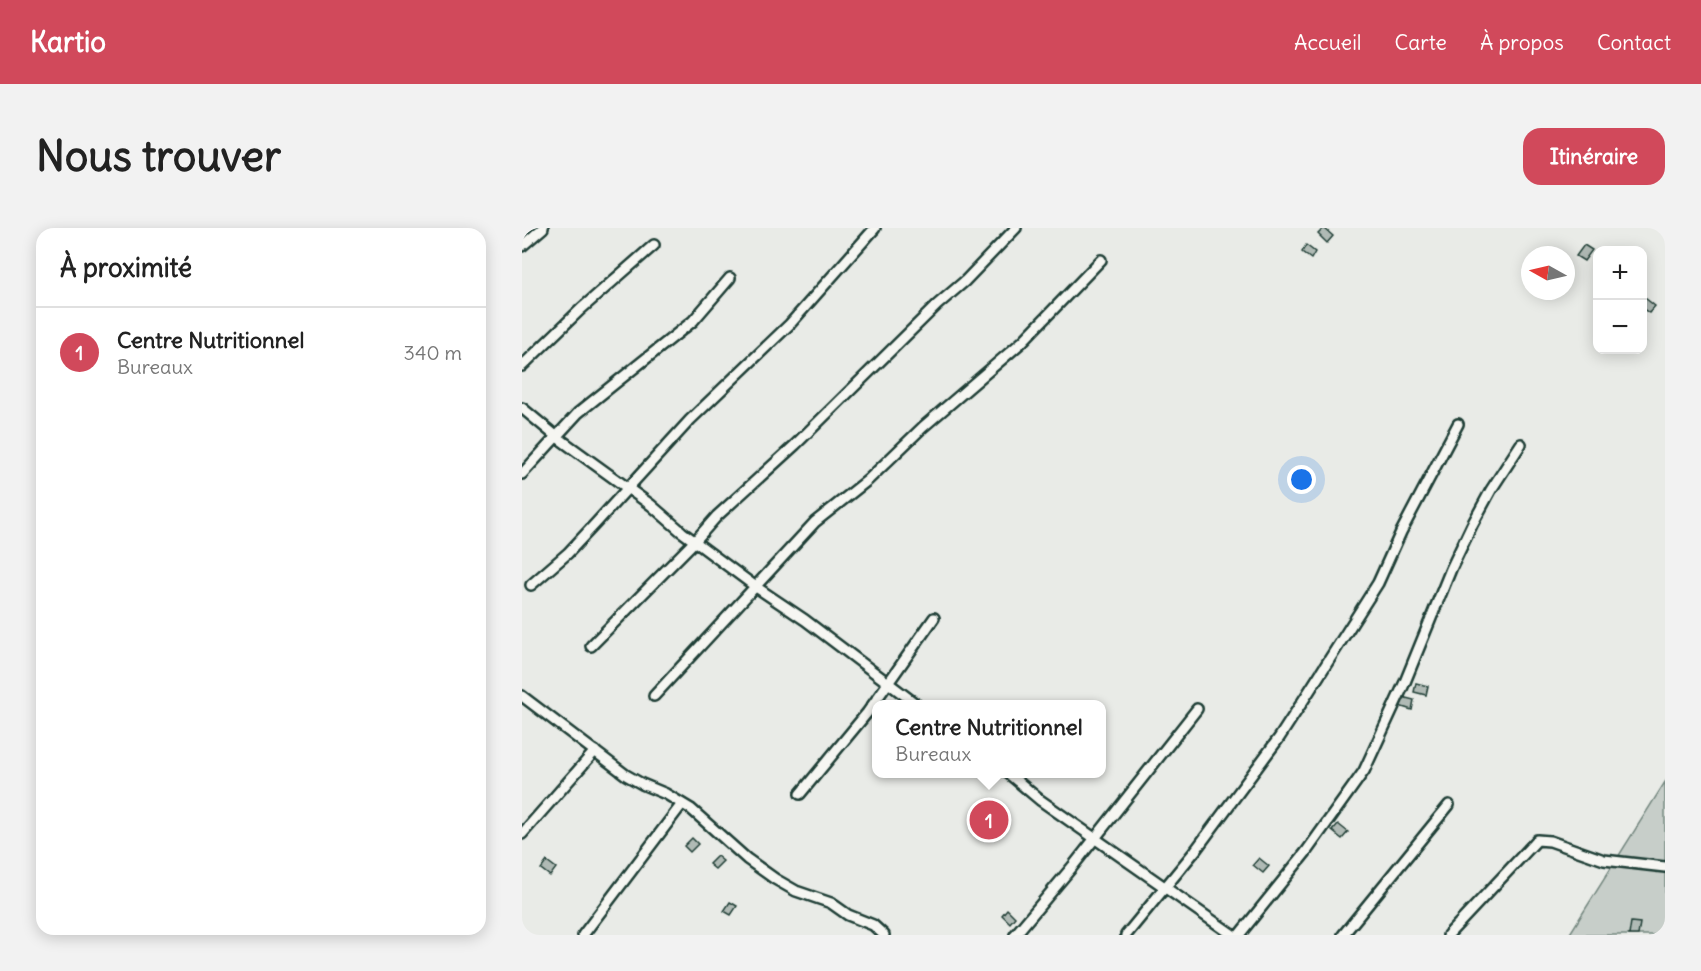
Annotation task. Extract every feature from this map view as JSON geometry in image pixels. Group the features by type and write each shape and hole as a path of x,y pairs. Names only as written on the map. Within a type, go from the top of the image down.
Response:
{"street":[{"path":"522,246 543,228"},
{"path":"531,585 568,553 690,420 790,324 874,228"},
{"path":"591,646 717,516 795,445 937,304 965,281 1016,228"},
{"path":"522,366 588,302 654,245"},
{"path":"654,696 815,522 868,480 923,427 1022,342 1101,260"},
{"path":"522,474 578,413 693,321 730,278"},
{"path":"522,408 557,437 909,700"},
{"path":"1126,935 1166,888 1279,738 1378,583 1401,532 1458,424"},
{"path":"1239,935 1306,852 1364,771 1472,525 1491,490 1521,444"},
{"path":"876,700 934,618"},
{"path":"522,696 626,774 682,804 747,859 775,879 796,891 831,903 848,915 873,925 884,935"},
{"path":"800,794 872,706"},
{"path":"1015,935 1096,838 1197,709"},
{"path":"522,834 596,751"},
{"path":"1014,778 1040,800 1233,935"},
{"path":"583,935 682,804"},
{"path":"1343,935 1449,805"},
{"path":"1448,935 1537,840 1550,841 1604,860 1665,867"}],"shaded area":[{"path":"1665,782 1665,935 1569,935"}],"building":[{"path":"1324,228 1333,236 1327,243 1318,234"},
{"path":"1306,245 1315,252 1311,259 1302,252"},
{"path":"1584,245 1592,250 1584,261 1576,256"},
{"path":"1647,300 1655,306 1649,313 1647,312"},
{"path":"1416,683 1428,686 1426,695 1414,692"},
{"path":"1402,697 1414,700 1412,710 1399,706"},
{"path":"1338,824 1348,832 1342,839 1332,831"},
{"path":"692,838 698,844 690,852 684,846"},
{"path":"717,856 723,861 715,869 709,864"},
{"path":"1259,858 1269,866 1263,873 1253,865"},
{"path":"547,861 556,868 550,876 541,869"},
{"path":"730,902 737,906 731,915 724,911"},
{"path":"1007,909 1015,917 1010,923 1002,915"},
{"path":"1631,922 1640,923 1638,935 1629,935"}],"place":[{"name":"Centre Nutritionnel","path":"989,820"}]}
